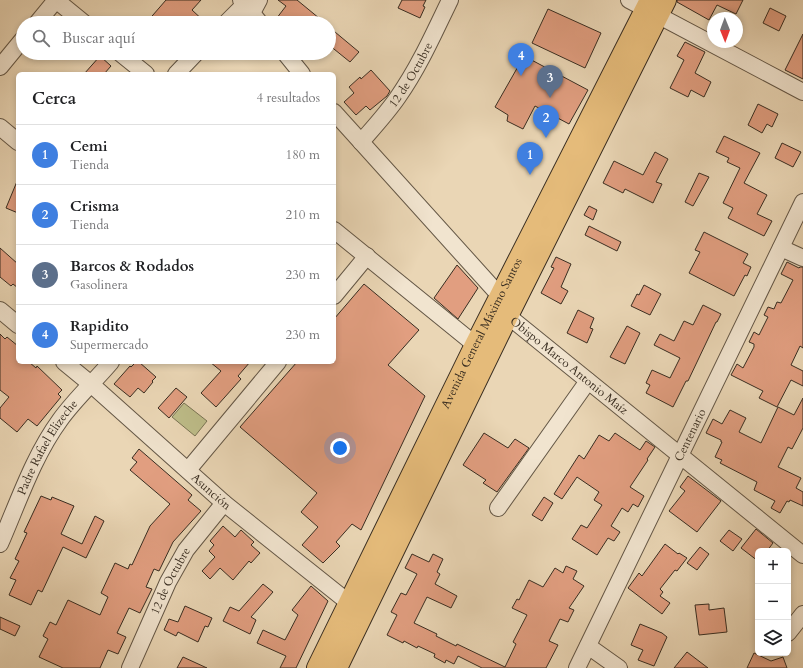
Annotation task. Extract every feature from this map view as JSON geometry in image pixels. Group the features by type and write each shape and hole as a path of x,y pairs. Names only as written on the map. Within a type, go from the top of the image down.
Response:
{"main road":[{"name":"Avenida General Máximo Santos","path":"317,668 356,608 482,350 500,296 650,5"},
{"name":"Avenida General Máximo Santos","path":"482,350 508,316 650,5"},
{"name":"Avenida General Máximo Santos","path":"337,668 356,608"}],"street":[{"path":"43,16 56,0 75,16"},
{"name":"12 de Octubre","path":"361,142 380,120 406,85 450,0"},
{"path":"650,5 803,92"},
{"path":"238,16 251,8"},
{"path":"0,67 16,48"},
{"path":"129,60 144,72"},
{"path":"178,72 189,60"},
{"path":"291,60 300,72"},
{"name":"Obispo Marco Antonio Maíz","path":"336,114 500,296 508,316 803,555"},
{"path":"0,127 16,140"},
{"name":"Centenario","path":"577,668 803,202"},
{"path":"336,232 482,350"},
{"path":"781,248 803,258"},
{"path":"336,294 367,256"},
{"path":"0,310 16,323"},
{"name":"Asunción","path":"67,364 92,384 224,503 356,608"},
{"name":"Padre Rafael Elizeche","path":"0,544 46,442 61,419 109,364"},
{"path":"188,470 276,364"},
{"path":"498,508 588,381"},
{"name":"12 de Octubre","path":"130,668 175,569 186,550 224,503"},
{"path":"791,629 803,614"},
{"path":"588,646 620,668"}],"shaded area":[{"path":"184,403 207,421 195,436 172,417"}],"building":[{"path":"166,0 201,0 192,10 198,16 152,16"},
{"path":"278,0 297,0 316,16 278,16 286,6"},
{"path":"402,0 426,0 423,6 425,7 420,18 398,8"},
{"path":"677,0 743,0 737,12 732,12 717,5 713,12 707,12 707,19 677,2"},
{"path":"770,8 786,16 779,31 763,23"},
{"path":"548,9 601,33 585,68 532,43"},
{"path":"336,33 359,52 350,62 336,51"},
{"path":"803,34 803,79 785,70"},
{"path":"685,42 705,52 695,73 711,82 704,97 691,90 688,97 670,88 684,60 677,56"},
{"path":"524,56 588,90 569,124 535,106 523,129 507,121 508,115 495,107"},
{"path":"96,60 104,60 111,66 106,72 86,72"},
{"path":"371,70 390,91 387,96 370,110 366,106 356,115 344,102 354,93 349,87"},
{"path":"758,104 778,114 772,127 767,124 762,133 748,125"},
{"path":"724,136 760,153 744,183 767,195 757,214 772,221 764,236 728,218 733,208 723,203 740,168 727,162 729,158 716,152"},
{"path":"782,143 801,152 793,167 775,158"},
{"path":"655,152 668,159 656,182 662,184 653,203 625,189 623,193 603,183 614,161 643,175"},
{"path":"699,173 709,177 693,206 685,202"},
{"path":"16,184 16,212 6,208"},
{"path":"589,206 597,210 593,220 584,215"},
{"path":"589,226 621,242 617,251 585,235"},
{"path":"704,232 748,254 743,263 751,267 734,296 689,273 700,252 695,250"},
{"path":"0,248 16,262 16,286 13,284 11,286 0,277"},
{"path":"556,257 571,264 561,287 568,291 561,304 541,293 554,268 551,267"},
{"path":"787,262 799,268 803,267 803,348 800,346 791,365 803,371 803,386 791,380 777,407 759,398 763,391 731,375 737,364 743,368 754,347 754,344 749,342 754,332 759,335 768,317 764,315 768,307 774,309 777,302 781,303 793,280 781,274"},
{"path":"457,265 478,288 458,319 434,298"},
{"path":"364,284 419,330 388,365 425,396 361,530 352,524 336,542 340,546 323,563 302,545 318,527 301,512 317,493 240,427 295,364 336,364 336,317"},
{"path":"644,285 661,294 650,315 631,306 637,294 639,295"},
{"path":"703,305 721,314 688,381 686,381 673,407 646,393 650,385 646,383 652,370 670,378 680,358 654,345 660,334 674,341 684,321 693,325"},
{"path":"578,310 594,318 590,328 593,329 587,343 567,333"},
{"path":"627,326 640,333 625,364 610,357"},
{"path":"0,334 5,339 7,337 16,344 16,364 31,364 36,368 37,366 62,390 58,394 61,397 37,426 28,419 17,432 0,418 0,408 9,397 0,390"},
{"path":"134,364 141,364 156,377 144,393 138,388 130,397 114,384 130,366 131,367"},
{"path":"212,364 248,364 238,376 241,379 216,407 201,393 221,371"},
{"path":"176,388 187,397 169,418 158,408"},
{"path":"803,398 803,428 792,449 788,447 778,467 801,478 796,488 803,492 803,506 790,500 789,502 787,501 780,513 771,508 775,501 754,490 757,482 720,463 722,460 715,457 722,442 721,440 706,433 713,419 722,424 730,410 746,418 739,432 761,443 778,407 794,415"},
{"path":"484,433 508,448 515,439 529,448 497,492 483,483 486,480 463,465"},
{"path":"615,433 640,450 646,441 655,447 630,487 644,496 638,507 633,504 628,512 622,508 611,526 620,532 614,541 608,538 597,555 572,539 581,525 587,528 602,505 594,500 599,492 577,477 562,499 554,494 579,455 584,459 599,435 609,441"},
{"path":"139,449 192,495 188,500 201,511 173,542 159,571 154,569 146,587 152,589 140,613 129,608 117,633 126,637 118,654 108,650 100,668 63,668 39,657 48,639 43,636 50,622 56,625 68,600 100,615 108,597 101,593 115,563 128,569 130,564 132,565 150,526 170,504 130,470 137,462 132,458"},
{"path":"688,476 721,501 697,532 669,511 685,491 680,487"},
{"path":"41,496 51,500 52,497 74,506 61,534 82,544 95,516 104,521 86,558 63,547 42,592 38,590 31,605 9,595 16,580 10,578 19,561 15,559 27,533 24,532"},
{"path":"544,497 553,503 542,521 532,515"},
{"path":"223,526 235,537 241,530 254,542 251,545 260,553 251,563 249,561 233,580 220,568 210,579 202,571 215,557 209,551 214,545 210,541"},
{"path":"756,529 773,543 769,548 755,548 755,559 741,548"},
{"path":"729,530 742,539 733,551 720,541"},
{"path":"665,544 678,554 679,553 687,558 660,589 663,592 660,596 670,603 662,614 628,588 639,573 642,576"},
{"path":"700,547 709,554 697,570 687,563"},
{"path":"412,554 429,562 433,554 443,559 437,572 440,574 435,584 457,596 451,608 427,597 414,623 437,634 436,636 456,646 457,644 505,667 516,644 513,642 527,615 512,608 517,599 519,600 529,580 543,587 555,568 563,573 566,566 577,571 573,579 584,586 569,608 574,610 568,622 560,619 549,641 558,645 546,668 482,668 458,656 454,664 446,660 445,663 434,657 435,654 418,646 417,648 404,641 403,643 387,635 397,615 391,612 401,593 406,595 417,574 405,568"},
{"path":"263,584 273,592 251,617 256,620 250,634 223,621 230,607 239,611"},
{"path":"311,586 328,601 296,668 280,668 286,656 257,643 263,630 285,640 298,615 292,610"},
{"path":"709,604 709,610 724,608 727,632 699,635 695,605"},
{"path":"185,606 212,618 208,627 205,626 198,642 178,632 176,636 164,630 169,619 178,622"},
{"path":"0,617 20,626 15,636 0,629"},
{"path":"640,624 662,633 667,637 654,666 638,660 643,650 631,645"},
{"path":"687,652 708,668 674,668"},
{"path":"754,653 755,656 760,656 771,661 783,657 787,668 747,668"},
{"path":"183,657 207,668 177,668"}],"place":[{"name":"Rapidito","path":"521,76"},
{"name":"Barcos & Rodados","path":"550,98"},
{"name":"Crisma","path":"546,138"},
{"name":"Cemi","path":"530,175"}]}
